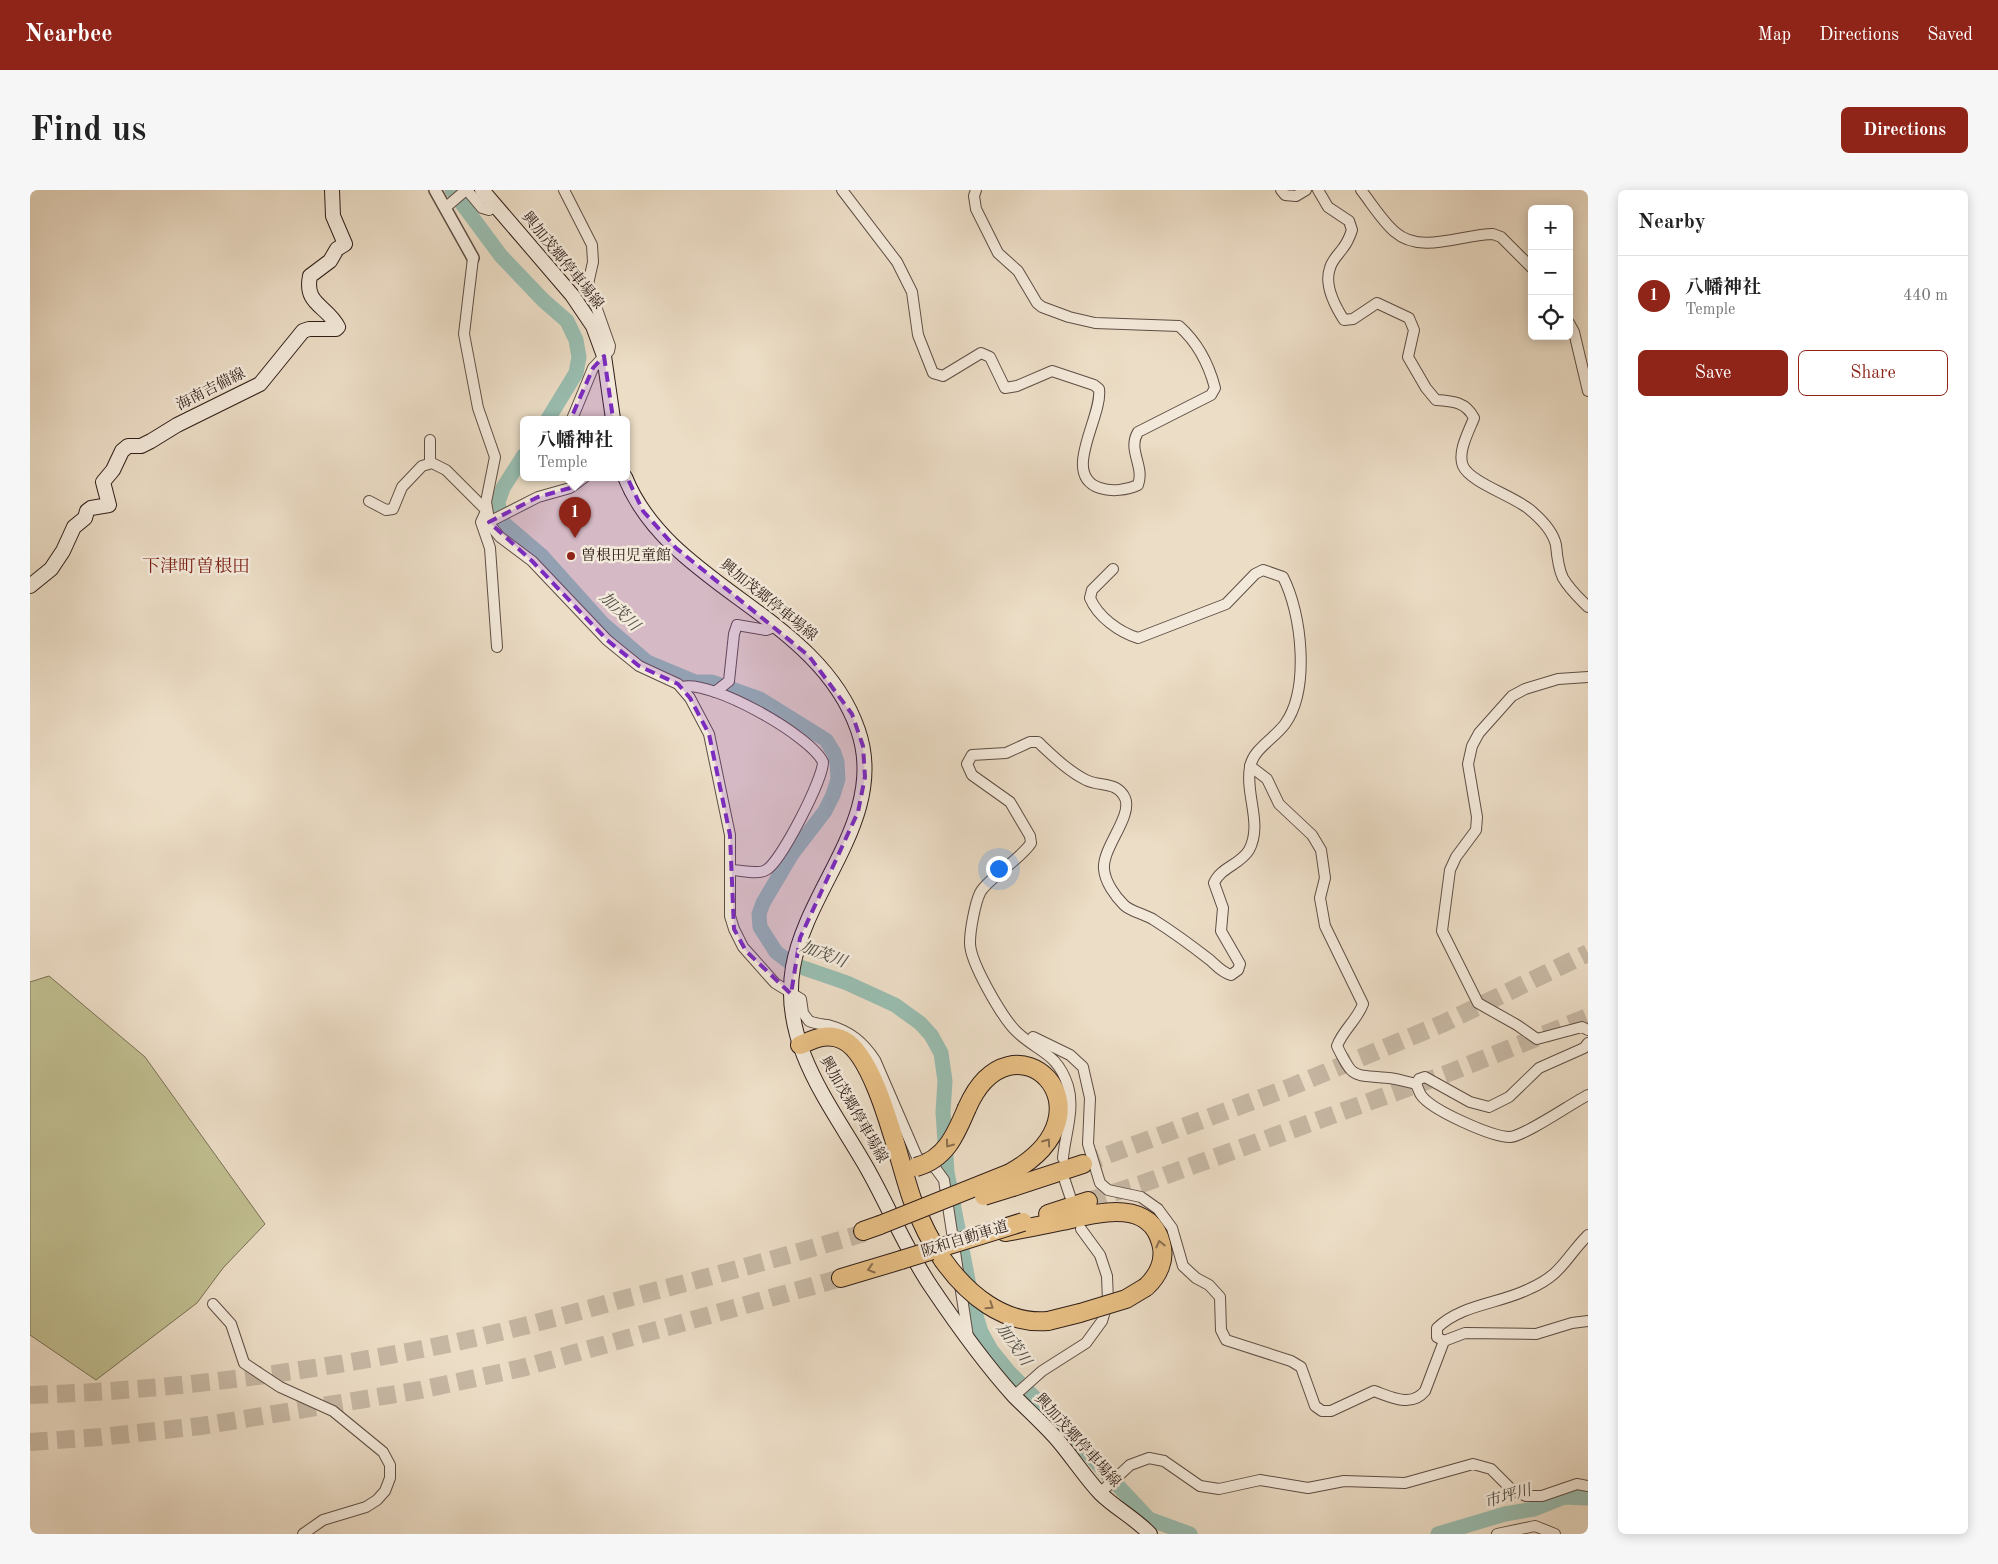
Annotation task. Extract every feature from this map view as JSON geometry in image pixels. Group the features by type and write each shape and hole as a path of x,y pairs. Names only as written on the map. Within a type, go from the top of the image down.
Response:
{"highway":[{"path":"800,1045 821,1036 832,1036 844,1040 854,1047 862,1058 876,1088 908,1166 919,1217 943,1260 971,1292 1000,1312 1024,1321 1048,1321 1080,1313 1117,1302 1146,1287 1160,1268 1162,1248 1155,1230 1140,1217 1126,1212 1110,1211 1024,1226"},
{"path":"908,1166 930,1162 945,1150 955,1136 982,1081 1003,1067 1019,1064 1028,1066 1042,1074 1053,1085 1059,1107 1054,1133 1037,1155 1012,1180"},
{"path":"864,1232 1012,1180 1083,1164"},
{"name":"阪和自動車道","path":"841,1278 984,1235 1024,1226 1088,1201"}],"main road":[{"name":"海南吉備線","path":"30,586 51,569 64,551 74,527 85,518 87,511 91,508 109,505 103,482 113,470 122,451 128,446 141,446 152,441 177,425 260,384 303,331 309,329 336,329 338,327 312,298 308,289 310,276 330,261 337,249 345,244 333,216 332,190"},
{"name":"興加茂郷停車場線","path":"482,190 581,306 596,333 604,356 612,416"},
{"name":"興加茂郷停車場線","path":"627,481 638,504 662,534 777,626 809,656 843,699 858,729 865,762 864,791 858,812 808,919 796,953 791,987 800,1045 814,1080 865,1164 920,1270 968,1337 1058,1440 1100,1493 1150,1534"}],"street":[{"path":"435,190 472,258 464,331 478,408 495,457 488,516"},
{"path":"445,208 466,190 484,209 489,210 496,206"},
{"path":"564,190 592,245 593,262 588,281 610,342 609,351 593,368 573,416"},
{"path":"842,190 897,262 912,292 918,335 933,373 943,376 981,353 990,357 1005,388 1017,386 1052,371 1094,385 1099,390 1100,396 1098,410 1086,444 1082,466 1084,474 1092,485 1102,489 1115,490 1138,485 1142,475 1134,451 1134,439 1138,432 1211,395 1215,388 1211,374 1196,345 1179,326 1095,323 1069,317 1042,307 1037,303 1018,271 998,253 976,209 974,196 976,190"},
{"path":"1285,192 1296,196 1306,190"},
{"path":"1318,190 1328,207 1349,221 1352,230 1345,246 1329,269 1328,283 1332,297 1344,320 1353,319 1377,303 1409,318 1414,330 1408,357 1426,388 1436,400 1456,401 1469,410 1474,418 1466,438 1462,456 1463,465 1471,477 1528,508 1547,526 1555,543 1562,577 1571,590 1588,607"},
{"path":"1361,190 1388,225 1396,233 1410,240 1426,242 1493,234 1501,237 1528,264"},
{"path":"1573,330 1588,391"},
{"path":"430,440 430,462"},
{"path":"369,501 386,510 393,508 402,488 422,466 430,462 439,465 446,470 488,516 500,537 532,561 607,640 639,666 682,687 696,707 711,740 730,835 730,916 736,935 743,947 775,983 791,987 801,999 803,1013 809,1021 844,1031 865,1046 879,1067 917,1157 942,1175 948,1200 968,1337"},
{"path":"497,647 490,548 480,522 488,516 511,511 538,497 570,488 580,481"},
{"path":"1063,1158 1070,1116 1067,1084 1050,1056 1014,1029 998,1009 982,978 969,944 980,892 1031,842 1030,836 1004,796 972,775 966,764 969,757 972,755 1006,753 1030,742 1038,742 1059,761 1084,779 1094,784 1110,784 1120,791 1126,800 1126,811 1104,860 1104,871 1113,892 1126,907 1151,918 1210,961 1223,973 1231,975 1238,970 1240,964 1221,931 1223,908 1214,883 1218,874 1248,851 1255,827 1249,784 1250,766 1255,753 1274,738 1286,722 1298,685 1300,644 1297,616 1292,594 1283,577 1263,570 1255,574 1226,604 1138,638 1124,633 1101,615 1090,598 1092,590 1113,569"},
{"path":"715,692 729,681 734,634 737,625 766,630 777,626"},
{"path":"1588,677 1558,679 1512,696 1478,733 1472,746 1468,764 1476,817 1476,830 1456,857 1450,870 1442,931 1478,1003 1517,1025 1537,1039 1582,1027 1588,1030"},
{"path":"682,687 689,686 715,692 784,726 806,741 823,762 819,780 792,836 770,867 763,871 731,870"},
{"path":"1250,766 1267,779 1279,804 1312,835 1321,850 1325,878 1320,898 1325,926 1363,1004 1359,1015 1341,1034 1337,1046 1348,1068 1360,1076 1389,1078 1416,1084"},
{"path":"1014,1029 1056,1047 1081,1064 1090,1091 1088,1144 1100,1183 1108,1190 1148,1200 1162,1212 1176,1236 1183,1266 1196,1278 1209,1285 1220,1297 1221,1330 1226,1340 1291,1361 1301,1367 1315,1406 1322,1411 1331,1411 1374,1391 1409,1401 1420,1398 1425,1391 1444,1341"},
{"path":"1416,1084 1418,1080 1425,1077 1470,1102 1489,1107 1509,1097 1538,1068 1584,1048 1588,1043"},
{"path":"1416,1084 1421,1096 1446,1114 1492,1133 1512,1137 1547,1120 1568,1105 1588,1095"},
{"path":"1065,1181 1070,1196"},
{"path":"1016,1394 1032,1379 1086,1343 1098,1329 1105,1312 1108,1292 1105,1269 1100,1255 1081,1229"},
{"path":"1444,1341 1438,1337 1437,1328 1446,1320 1466,1310 1528,1290 1556,1274 1588,1235"},
{"path":"212,1304 230,1324 244,1364 280,1387 333,1411 384,1452 390,1465 390,1478 385,1491 377,1500 366,1507 324,1520 303,1534"},
{"path":"1444,1341 1465,1334 1536,1334 1572,1323 1588,1321"},
{"path":"1100,1493 1130,1465 1149,1458 1164,1461 1200,1486 1219,1489 1260,1480 1308,1488 1344,1482 1405,1483 1473,1464 1491,1469 1511,1489 1526,1496 1542,1496 1577,1484 1588,1486"},
{"path":"1497,1534 1535,1526 1555,1534"}],"highlighted area":[{"path":"604,356 619,460 643,511 676,548 809,656 852,714 863,746 865,777 858,812 800,938 791,994 746,951 734,929 730,835 709,734 690,698 678,684 639,666 607,640 532,561 490,525 489,522 538,497 570,488 587,475 589,463 572,416 593,368"}],"shaded area":[{"path":"49,976 145,1057 265,1224 223,1268 197,1303 96,1380 30,1335 30,982"}],"waterway":[{"name":"加茂川","path":"452,190 501,256 543,300 567,321 576,340 579,357 576,373 550,416"},
{"name":"加茂川","path":"520,461 503,488 498,502 501,521 542,556 603,624 647,662 695,682 712,682 760,699 826,740 837,762 838,779 833,795 825,811 792,854 763,903 759,914 760,927 776,952 792,964 847,983 895,1005 920,1023 931,1035 941,1053 945,1081 943,1112 947,1172 973,1306 981,1332 991,1350 1009,1372 1149,1519 1190,1534"},
{"name":"市坪川","path":"1438,1534 1505,1514 1534,1509 1564,1497 1588,1498"}],"tunnel":[{"path":"1083,1164 1288,1088 1444,1023 1588,953"},
{"path":"1088,1201 1147,1182 1446,1074 1588,1017"},
{"path":"30,1395 174,1386 365,1360 439,1346 543,1321 864,1233"},
{"path":"30,1442 101,1437 201,1426 420,1390 522,1368 841,1278"}],"place":[{"name":"八幡神社","path":"575,538"},
{"name":"曽根田児童館","path":"571,556"}],"district":[{"name":"下津町曽根田","path":"196,567"}]}
